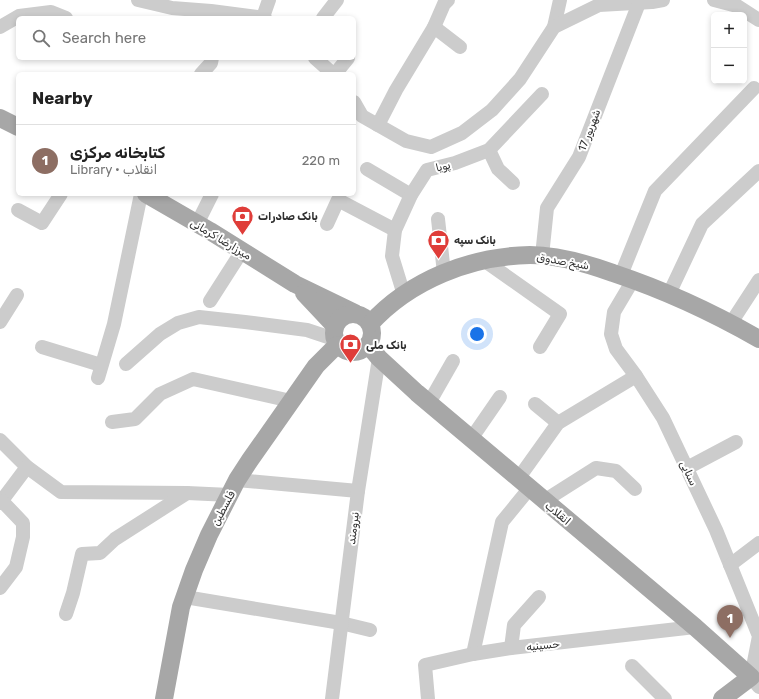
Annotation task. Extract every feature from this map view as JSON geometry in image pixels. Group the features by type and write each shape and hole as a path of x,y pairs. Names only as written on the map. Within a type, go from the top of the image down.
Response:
{"main road":[{"name":"میرزارضا کرمانی","path":"149,196 295,284"},
{"name":"شیخ صدوق","path":"370,324 380,313 404,295 422,283 444,273 476,262 530,255 552,257 590,265 627,278 688,301 759,339"},
{"path":"295,284 361,315 370,324 373,352 364,349 353,352 347,351 295,284"},
{"path":"335,336 338,320 343,316 355,313"},
{"name":"فلسطین","path":"164,699 181,607 194,570 209,535 234,488 335,336"},
{"name":"انقلاب","path":"373,352 471,439 756,679"},
{"path":"722,699 756,679"}],"street":[{"path":"138,0 172,8 236,16"},
{"path":"265,16 269,0"},
{"path":"324,16 337,0"},
{"path":"378,125 396,90 434,27 444,4 448,0"},
{"path":"356,106 362,116 378,125 406,140 431,147 462,133 492,110 520,79 554,27 560,0"},
{"path":"554,27 599,5 609,3 639,3 663,0"},
{"path":"714,0 738,3 759,20"},
{"name":"17 شهریور","path":"542,256 547,208 579,157 639,3"},
{"path":"19,16 51,12 61,16"},
{"path":"0,27 16,18"},
{"path":"434,27 460,48"},
{"path":"203,72 211,63 212,60"},
{"path":"317,60 332,72"},
{"path":"336,72 346,60"},
{"name":"سنایی","path":"754,88 655,191 627,278 614,312 611,334 616,349 636,376 663,418 716,530 759,636 756,679"},
{"name":"پویا","path":"404,295 392,256 395,230 411,195 426,170 455,163 489,150 542,94"},
{"path":"489,150 498,169 513,183"},
{"path":"367,170 411,195"},
{"path":"669,294 702,224 759,171"},
{"path":"18,210 42,223 60,196"},
{"path":"42,347 100,372 114,324 141,196"},
{"path":"197,224 211,196"},
{"path":"327,224 338,200 395,230"},
{"path":"438,218 444,273"},
{"path":"210,301 242,251"},
{"path":"485,261 560,314 540,346"},
{"path":"731,323 759,280"},
{"path":"0,322 17,295"},
{"path":"126,364 160,334 178,323 199,317 307,330 335,336"},
{"name":"نیرومند","path":"332,699 358,491 373,352"},
{"path":"429,403 453,361"},
{"path":"473,654 502,522 558,422 636,376"},
{"path":"112,422 135,418 160,394 193,379 291,401"},
{"path":"471,439 500,397"},
{"path":"535,404 558,422"},
{"path":"0,440 27,467 61,492 187,493 234,488 358,491"},
{"path":"687,468 736,442"},
{"path":"2,581 16,567 23,537 23,523 1,502 27,467"},
{"path":"544,501 596,468 616,471 635,489"},
{"path":"66,614 73,593 82,554 100,553 115,539 187,493"},
{"path":"730,565 759,543"},
{"path":"185,597 341,623 370,630"},
{"path":"511,648 514,625 539,597"},
{"name":"حسینیه","path":"428,699 425,665 473,654 511,648 695,627"},
{"path":"632,666 665,699"}],"place":[{"name":"بانک صادرات","path":"243,236"},
{"name":"بانک سپه","path":"438,260"},
{"name":"بانک ملی","path":"350,364"},
{"name":"کتابخانه مرکزی","path":"730,638"}]}
